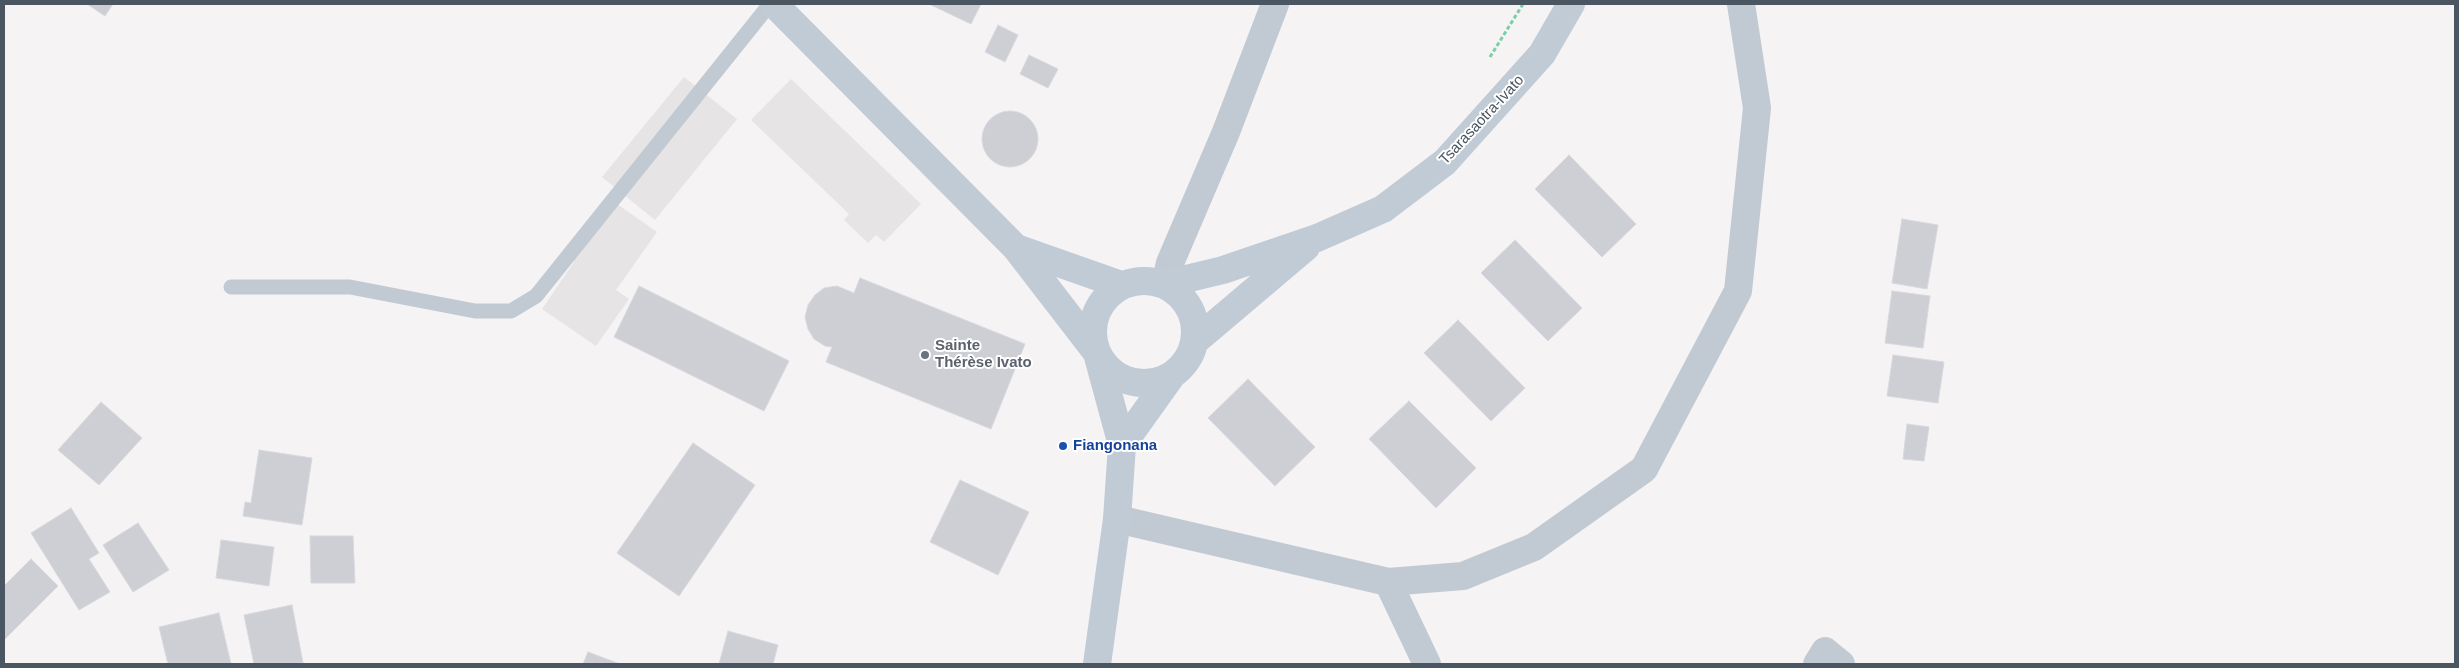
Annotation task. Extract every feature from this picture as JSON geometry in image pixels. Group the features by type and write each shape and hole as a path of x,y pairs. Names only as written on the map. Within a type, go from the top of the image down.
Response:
{"main road":[{"path":"774,4 1016,248 1110,371 1130,381 1151,383 1172,376"},
{"name":"Tsarasaotra-Ivato","path":"1317,238 1384,209 1445,162 1542,54 1571,4"},
{"path":"1097,664 1117,519 1122,445 1092,334 1095,314 1106,298 1121,285 1142,280 1165,284 1223,270 1317,238"},
{"path":"1195,341 1317,238"},
{"path":"1016,248 1121,285"},
{"path":"1122,445 1172,376 1187,361 1195,341 1194,318 1191,311 1183,298 1165,284"}],"street":[{"path":"1165,284 1170,263 1226,132 1275,4"},
{"path":"1117,519 1388,582 1463,576 1534,547 1644,468 1738,291 1757,108 1740,4"},
{"path":"1388,582 1427,664"},
{"path":"1817,664 1824,651 1840,664"}],"lane":[{"path":"231,287 350,287 475,312 511,311 536,296 770,4"}],"shaded area":[{"path":"684,77 737,119 655,220 602,177"},
{"path":"791,79 921,204 884,242 876,235 868,243 844,220 849,214 751,120"},
{"path":"607,197 657,232 616,290 629,299 596,346 542,309 574,262 566,256"}],"building":[{"path":"87,4 113,4 105,16"},
{"path":"929,4 981,4 971,24"},
{"path":"998,25 1018,35 1005,62 985,52"},
{"path":"1029,55 1058,69 1048,88 1020,74"},
{"path":"1004,111 1016,111 1026,115 1034,123 1038,139 1034,155 1026,163 1016,167 1004,167 994,163 986,155 982,145 982,133 986,123 994,115"},
{"path":"1569,155 1636,224 1602,257 1535,189"},
{"path":"1902,219 1938,225 1927,289 1892,283"},
{"path":"1515,240 1582,308 1548,341 1481,273"},
{"name":"Sainte Thérèse Ivato","path":"860,278 1025,344 991,429 826,362 832,347 825,346 814,339 808,329 805,317 808,305 815,295 824,288 837,286 854,293"},
{"path":"639,286 789,361 764,411 614,337"},
{"path":"1892,291 1930,296 1923,348 1885,343"},
{"path":"1458,320 1525,388 1491,421 1424,353"},
{"path":"1893,355 1944,362 1938,403 1887,396"},
{"path":"1248,379 1315,447 1275,486 1208,418"},
{"path":"1409,401 1476,468 1436,508 1369,439"},
{"path":"101,402 142,438 99,485 58,450"},
{"path":"1907,424 1929,427 1924,461 1903,459"},
{"path":"693,443 755,485 679,596 617,553"},
{"path":"259,450 312,458 302,525 243,516 245,502 251,503"},
{"path":"960,480 1029,512 998,575 930,542"},
{"path":"71,508 99,553 89,559 110,592 79,610 31,533"},
{"path":"138,523 169,570 133,592 103,545"},
{"path":"310,536 353,536 355,583 311,583"},
{"path":"221,540 274,547 269,586 216,578"},
{"path":"31,559 58,586 4,640 4,586"},
{"path":"292,605 303,663 254,664 244,615"},
{"path":"219,613 231,664 168,664 159,627"},
{"path":"728,631 778,645 773,664 719,664"},
{"path":"588,652 620,664 583,664"}],"place":[{"name":"Sainte Thérèse Ivato","path":"925,355"},
{"name":"Fiangonana","path":"1063,446"}]}
